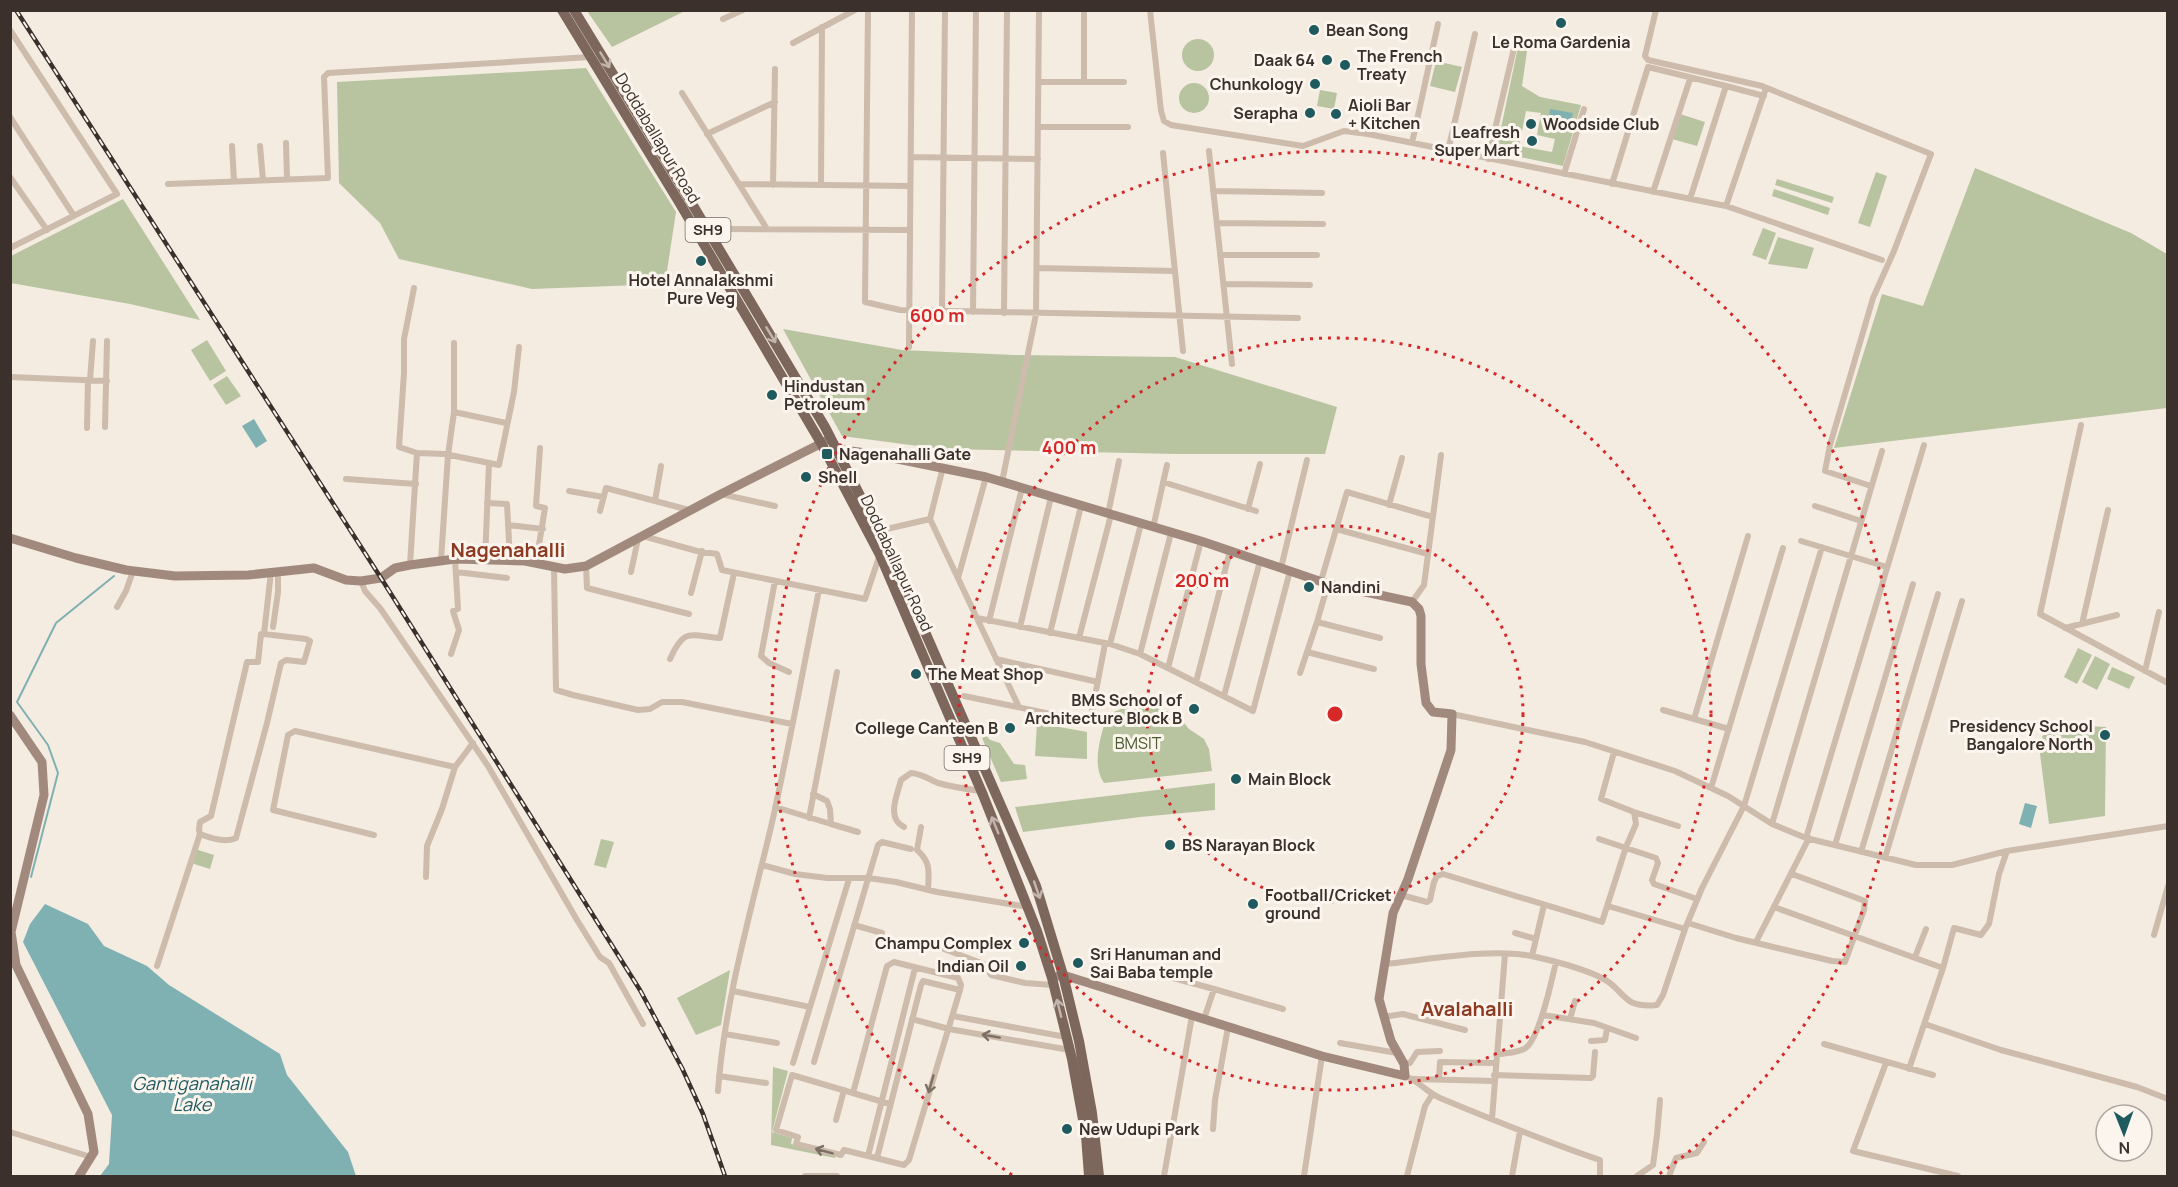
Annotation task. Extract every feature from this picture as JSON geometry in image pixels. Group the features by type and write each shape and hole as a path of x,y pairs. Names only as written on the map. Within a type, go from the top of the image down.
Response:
{"main road":[{"name":"Doddaballapur Road","path":"562,10 826,441"},
{"name":"Doddaballapur Road","path":"574,10 688,197 878,531 942,667 979,759 998,796 1036,886 1086,1136 1089,1176"},
{"name":"Doddaballapur Road","path":"833,454 880,555 981,791 1056,979 1086,1076 1099,1176"}],"street":[{"path":"723,19 743,10"},
{"path":"793,43 855,10"},
{"path":"868,10 865,302 900,310 1298,318"},
{"path":"909,347 912,10"},
{"path":"942,311 945,10"},
{"path":"973,312 976,10"},
{"path":"1004,313 1007,10"},
{"path":"1002,482 1036,314 1039,10"},
{"path":"1084,10 1084,82"},
{"path":"1150,10 1161,111 1164,121 1171,125 1303,147 1344,131 1412,143 1726,206 1882,260"},
{"path":"1656,10 1646,56 1648,60 1766,88 1931,154 1894,251 1873,298 1830,445 1825,471 1871,486"},
{"path":"1412,143 1438,24"},
{"path":"821,185 822,27"},
{"path":"10,30 117,194 10,248"},
{"path":"1448,151 1475,34"},
{"path":"1488,159 1515,44"},
{"path":"168,184 328,178 325,74 591,57"},
{"path":"1612,184 1648,67 1764,96"},
{"path":"773,185 775,69"},
{"path":"1653,192 1690,79"},
{"path":"1039,82 1124,82"},
{"path":"1690,199 1726,86"},
{"path":"1726,206 1766,88"},
{"path":"682,93 767,229"},
{"path":"707,134 775,102"},
{"path":"1564,174 1584,109"},
{"path":"10,117 74,216"},
{"path":"1038,127 1128,127"},
{"path":"286,143 287,179"},
{"path":"232,146 234,181"},
{"path":"260,146 263,180"},
{"path":"1209,152 1232,364"},
{"path":"1162,153 1183,351"},
{"path":"911,158 1038,159"},
{"path":"10,177 46,230"},
{"path":"739,184 910,186"},
{"path":"1213,192 1322,193"},
{"path":"1217,223 1323,224"},
{"path":"726,229 910,230"},
{"path":"1220,255 1317,255"},
{"path":"1036,268 1175,271"},
{"path":"1224,284 1310,285"},
{"path":"414,288 404,339 399,447 417,453 448,455 499,465 514,392 519,347"},
{"path":"87,428 93,341"},
{"path":"105,427 107,341"},
{"path":"441,560 448,455 454,412 454,343"},
{"path":"10,377 106,381"},
{"path":"454,412 506,423"},
{"path":"2081,425 2040,614 2168,683"},
{"path":"10,538 76,558 133,571 175,576 248,575 314,568 346,580 362,580 381,578 395,568 410,564 456,559 510,560 565,569 586,566 689,510 826,441"},
{"path":"1756,942 1792,874 1807,838 1924,445"},
{"path":"536,563 545,508 536,506 540,448"},
{"path":"833,454 844,450 873,454 986,477 1201,541 1324,583 1412,602 1419,609 1421,664 1426,703 1433,712 1585,742 1675,771 1744,806 1772,824 1807,838 1916,865 1952,865 2007,851 2168,826"},
{"path":"1772,824 1881,451"},
{"path":"410,564 417,453"},
{"path":"1412,602 1424,585 1441,455"},
{"path":"1389,505 1402,458"},
{"path":"977,618 1108,644 1140,654 1253,711 1307,460"},
{"path":"1079,638 1109,515 1119,461"},
{"path":"485,560 489,463"},
{"path":"1248,509 1260,464"},
{"path":"1153,528 1167,465"},
{"path":"655,501 661,466"},
{"path":"943,467 930,519 1018,707"},
{"path":"958,579 986,477"},
{"path":"346,479 416,484"},
{"path":"1163,482 1256,511"},
{"path":"600,511 606,488 689,510"},
{"path":"989,621 1022,488"},
{"path":"569,491 603,497"},
{"path":"1300,673 1317,622 1336,530 1347,492 1433,517"},
{"path":"721,494 775,506"},
{"path":"1020,627 1052,497"},
{"path":"487,503 507,504 510,560"},
{"path":"1050,633 1081,506"},
{"path":"1815,506 1861,520"},
{"path":"2082,624 2108,510"},
{"path":"878,531 930,519"},
{"path":"964,696 1090,722 1098,682 1142,524"},
{"path":"508,525 543,529"},
{"path":"1336,530 1428,554"},
{"path":"1140,654 1171,532"},
{"path":"1694,719 1748,536"},
{"path":"640,537 717,554 722,570 865,599 880,555"},
{"path":"631,573 640,537"},
{"path":"1168,668 1201,541"},
{"path":"1801,541 1887,567"},
{"path":"1384,964 1464,955 1532,956 1603,978 1632,1003 1645,1006 1657,1005 1663,995 1697,899 1744,806 1822,547"},
{"path":"1711,788 1783,548"},
{"path":"691,593 702,551"},
{"path":"1196,682 1230,551"},
{"path":"451,654 459,630 453,611 458,609 456,559"},
{"path":"1224,696 1260,561"},
{"path":"586,566 587,588 689,614"},
{"path":"554,568 556,690 638,710 650,709 662,702 682,702 792,724"},
{"path":"117,607 133,571"},
{"path":"157,966 201,834 200,822 211,816 247,662 258,662 261,634 264,634 269,592 275,572"},
{"path":"269,592 273,601 271,627 278,592 275,572"},
{"path":"456,572 507,578"},
{"path":"670,659 678,640 688,635 720,638 734,573"},
{"path":"362,580 365,591 380,608 473,743 600,957 609,963 643,1024"},
{"path":"775,581 761,656 768,663 789,672"},
{"path":"1835,845 1913,584"},
{"path":"718,1091 733,991 775,807 819,590"},
{"path":"269,592 278,592"},
{"path":"1861,852 1938,594"},
{"path":"1885,858 1962,601"},
{"path":"2145,671 2159,612"},
{"path":"2065,628 2117,615"},
{"path":"1317,622 1380,638"},
{"path":"201,834 226,840 236,838 267,723 280,663 283,660 304,662 306,658 310,641 264,634"},
{"path":"1307,652 1374,669"},
{"path":"996,659 1098,682"},
{"path":"808,818 837,672"},
{"path":"1663,710 1729,729"},
{"path":"1405,1076 1402,1058 1391,1041 1379,999 1393,913 1452,750 1452,714"},
{"path":"10,715 42,762 44,795 11,932 11,942 16,965 88,1114 94,1152 79,1176"},
{"path":"374,835 273,810 288,735 295,731 455,766"},
{"path":"426,877 427,846 442,809 455,766 473,743"},
{"path":"1614,752 1601,799 1678,826"},
{"path":"904,828 897,824 893,814 901,780 911,773 923,774 935,782 953,787 981,791"},
{"path":"813,794 827,801 831,824"},
{"path":"775,807 858,832"},
{"path":"1401,895 1427,902 1430,900 1437,876 1443,874 1600,922 1604,921 1626,847 1636,824 1634,812"},
{"path":"921,826 917,850 928,861 930,869 928,889"},
{"path":"1599,839 1658,860 1652,880 1654,884 1697,899"},
{"path":"814,1062 880,843 911,849"},
{"path":"1909,1069 1944,968 1954,928 1981,935 1989,924 1999,874 2007,851"},
{"path":"762,865 795,874 849,879 868,878 906,884 1028,908"},
{"path":"1608,906 1832,961 1845,962 1864,910 1865,901 1792,874"},
{"path":"793,1063 849,879"},
{"path":"2154,935 2168,886"},
{"path":"1532,956 1544,905"},
{"path":"1774,907 1944,968"},
{"path":"854,925 882,933"},
{"path":"1916,957 1926,929"},
{"path":"1515,933 1536,939"},
{"path":"944,949 984,964 991,975 1033,985 1056,979 1204,1019 1322,1056 1414,1079 1591,1078 1594,1071 1594,1052"},
{"path":"1492,1119 1505,954"},
{"path":"853,1093 887,966 894,962 958,978 961,985 953,1016 909,1160 904,1165 844,1150 841,1155 796,1144 798,1137 776,1130 792,1075 890,1104"},
{"path":"1496,1055 1525,1049 1530,1044 1543,1015 1556,962"},
{"path":"868,1155 915,968"},
{"path":"1147,971 1283,1008"},
{"path":"877,1158 923,981 960,990"},
{"path":"1204,1019 1214,989"},
{"path":"733,991 810,1007"},
{"path":"1570,1019 1575,1001"},
{"path":"1383,1017 1403,1014 1466,1030"},
{"path":"1543,1015 1594,1023 1636,1038"},
{"path":"953,1016 1066,1037"},
{"path":"1164,1176 1192,1016"},
{"path":"912,1019 949,1029 1070,1050"},
{"path":"1925,1024 2001,1050 2137,1087 2168,1099"},
{"path":"1213,1129 1215,1100 1228,1027"},
{"path":"1591,1041 1605,1040 1607,1029"},
{"path":"725,1034 777,1043"},
{"path":"1340,1043 1397,1053"},
{"path":"1824,1044 1933,1075"},
{"path":"1404,1064 1410,1062 1417,1052 1440,1052"},
{"path":"1304,1176 1322,1056"},
{"path":"1439,1079 1440,1062 1495,1063"},
{"path":"1886,1062 1853,1151 1958,1176"},
{"path":"719,1076 766,1083"},
{"path":"1414,1079 1432,1095 1520,1131 1600,1160 1600,1176"},
{"path":"836,1120 844,1090"},
{"path":"1407,1176 1425,1106 1432,1095"},
{"path":"1637,1176 1653,1165 1660,1100"},
{"path":"1512,1176 1520,1131"},
{"path":"10,1132 91,1157"},
{"path":"1669,1176 1676,1158 1697,1153 1704,1142"},
{"path":"805,1176 837,1176"}],"green space":[{"path":"587,11 685,11 612,47"},
{"path":"1198,39 1210,43 1214,55 1210,67 1198,71 1186,67 1182,55 1186,43"},
{"path":"1518,47 1527,51 1522,86 1540,97 1581,105 1563,166 1496,152","holes":["1526,111 1541,113 1537,135 1555,139 1552,152 1519,146"]},
{"path":"1436,61 1462,67 1455,92 1430,86"},
{"path":"586,68 676,212 665,284 532,289 399,259 380,223 339,183 337,82"},
{"path":"1194,83 1205,87 1209,98 1205,109 1194,113 1183,109 1179,98 1183,87"},
{"path":"1320,90 1337,93 1334,109 1317,106"},
{"path":"1680,114 1705,122 1697,146 1672,139"},
{"path":"1975,168 2131,233 2167,254 2167,408 1834,448 1882,294 1923,306"},
{"path":"1876,172 1887,176 1870,227 1858,223"},
{"path":"1777,179 1834,197 1832,203 1775,185"},
{"path":"1774,189 1830,208 1828,215 1772,196"},
{"path":"123,199 200,320 130,304 11,283 11,256"},
{"path":"1763,228 1776,233 1766,260 1752,255"},
{"path":"1778,237 1814,248 1807,269 1768,264"},
{"path":"783,329 902,350 1014,355 1175,357 1337,407 1325,454 1178,454 941,449 842,436"},
{"path":"207,340 226,371 210,381 191,350"},
{"path":"227,376 241,396 226,405 213,385"},
{"path":"2078,648 2092,655 2077,684 2064,677"},
{"path":"2095,656 2110,664 2097,690 2082,682"},
{"path":"2112,667 2135,677 2129,689 2107,679"},
{"name":"BMSIT","path":"1155,706 1179,717 1189,729 1204,739 1209,749 1212,771 1104,783 1098,767 1098,759 1107,715 1123,708"},
{"path":"1037,723 1087,732 1087,759 1035,756"},
{"path":"2047,724 2106,727 2105,816 2049,824 2039,746"},
{"path":"987,736 990,740 1000,743 1014,764 1025,765 1027,779 1001,782 982,738"},
{"path":"1215,783 1215,810 1023,832 1015,807"},
{"path":"601,839 614,842 606,868 594,865"},
{"path":"195,849 214,855 210,869 191,863"},
{"path":"730,970 721,1025 696,1035 677,998"},
{"path":"773,1067 788,1071 772,1132 792,1138 791,1144 835,1156 835,1158 771,1145"}],"water":[{"path":"1550,109 1573,113 1571,122 1549,119"},
{"path":"254,419 267,441 256,448 242,426"},
{"path":"2025,803 2037,806 2031,828 2019,824"},
{"name":"Gantiganahalli Lake","path":"45,904 88,924 104,946 147,966 169,985 280,1054 287,1075 348,1152 356,1176 100,1176 109,1164 112,1115 23,942 30,924"}],"waterway":[{"path":"31,877 58,773 48,745 17,702 56,623 114,576"}],"railway":[{"path":"16,10 381,578 640,990 682,1068 703,1114 725,1176"}],"place":[{"name":"Le Roma Gardenia","path":"1561,23"},
{"name":"Bean Song","path":"1314,30"},
{"name":"Daak 64","path":"1327,60"},
{"name":"The French Treaty","path":"1345,65"},
{"name":"Chunkology","path":"1315,84"},
{"name":"Serapha","path":"1310,113"},
{"name":"Aioli Bar + Kitchen","path":"1336,114"},
{"name":"Woodside Club","path":"1531,124"},
{"name":"Leafresh Super Mart","path":"1532,141"},
{"name":"Hotel Annalakshmi Pure Veg","path":"701,261"},
{"name":"Hindustan Petroleum","path":"772,395"},
{"name":"Nagenahalli Gate","path":"827,454"},
{"name":"Shell","path":"806,477"},
{"name":"Nandini","path":"1309,587"},
{"name":"The Meat Shop","path":"916,674"},
{"name":"BMS School of Architecture Block B","path":"1194,709"},
{"name":"College Canteen B","path":"1010,728"},
{"name":"Presidency School Bangalore North","path":"2105,735"},
{"name":"Main Block","path":"1236,779"},
{"name":"BS Narayan Block","path":"1170,845"},
{"name":"Football/Cricket ground","path":"1253,904"},
{"name":"Champu Complex","path":"1024,943"},
{"name":"Sri Hanuman and Sai Baba temple","path":"1078,963"},
{"name":"Indian Oil","path":"1021,966"},
{"name":"New Udupi Park","path":"1067,1129"}],"district":[{"name":"Nagenahalli","path":"508,550"},
{"name":"Avalahalli","path":"1467,1009"}]}
